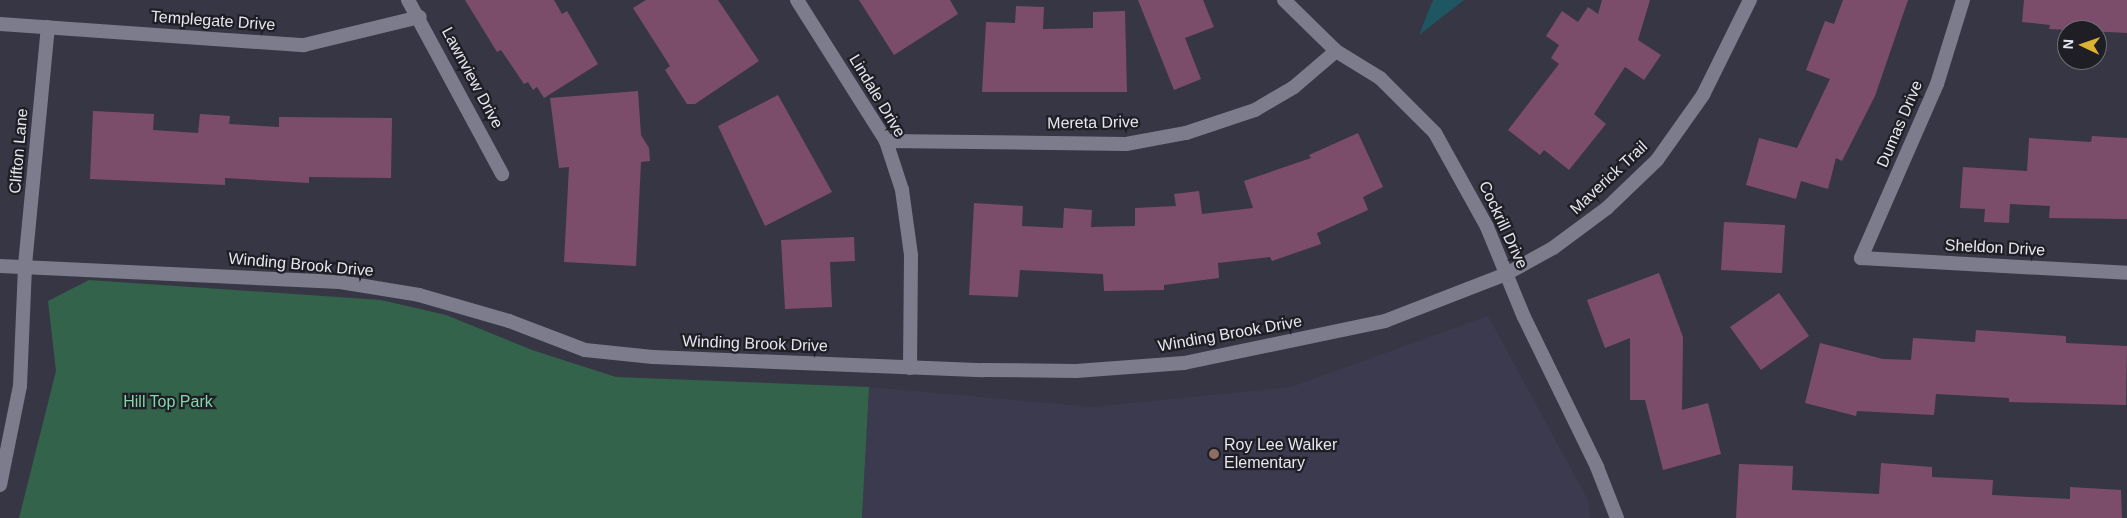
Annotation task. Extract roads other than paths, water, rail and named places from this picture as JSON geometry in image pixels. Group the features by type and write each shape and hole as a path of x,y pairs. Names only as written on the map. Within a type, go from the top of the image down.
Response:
{"street":[{"name":"Lawnview Drive","path":"408,0 420,17 502,174"},
{"name":"Lindale Drive","path":"797,0 886,141 902,190 911,254 910,368"},
{"name":"Cockrill Drive","path":"1284,0 1336,51 1380,78 1435,134 1487,227 1506,274 1617,518"},
{"name":"Maverick Trail","path":"1506,274 1579,230 1657,160 1707,88 1750,0"},
{"name":"Dumas Drive","path":"1861,258 1936,84 1964,0"},
{"name":"Templegate Drive","path":"0,24 304,45 420,17"},
{"name":"Clifton Lane","path":"0,486 20,386 25,265 48,27"},
{"name":"Mereta Drive","path":"886,141 1126,144 1186,133 1255,110 1294,87 1336,51"},
{"name":"Sheldon Drive","path":"1861,258 2127,273"},
{"name":"Winding Brook Drive","path":"0,266 25,265 340,282 418,295 510,322 585,350 755,364 1076,371 1184,363 1384,321 1506,274"}],"water":[{"path":"1433,0 1464,0 1419,35"}],"place":[{"name":"Roy Lee Walker Elementary","path":"1214,454"}],"park label":[{"name":"Hill Top Park","path":"168,402"}]}
